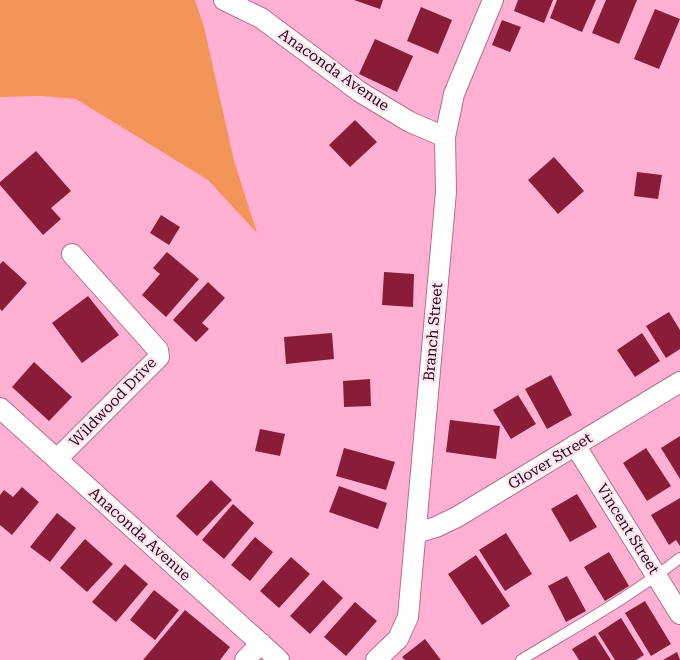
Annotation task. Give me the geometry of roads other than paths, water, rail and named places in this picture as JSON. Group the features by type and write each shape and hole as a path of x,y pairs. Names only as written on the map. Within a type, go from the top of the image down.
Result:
{"street":[{"name":"Anaconda Avenue","path":"224,0 261,18 360,92 410,122 446,137"},
{"name":"Branch Street","path":"376,660 398,639 408,617 446,192 446,137 454,94 493,0"},
{"name":"Wildwood Drive","path":"57,459 158,357 158,350 72,254"},
{"name":"Glover Street","path":"416,533 436,527 458,517 680,382"},
{"name":"Anaconda Avenue","path":"0,408 279,660"},
{"name":"Vincent Street","path":"576,445 680,614"},
{"path":"245,660 261,643"}],"lane":[{"path":"521,660 597,615 657,576 680,558"}]}
